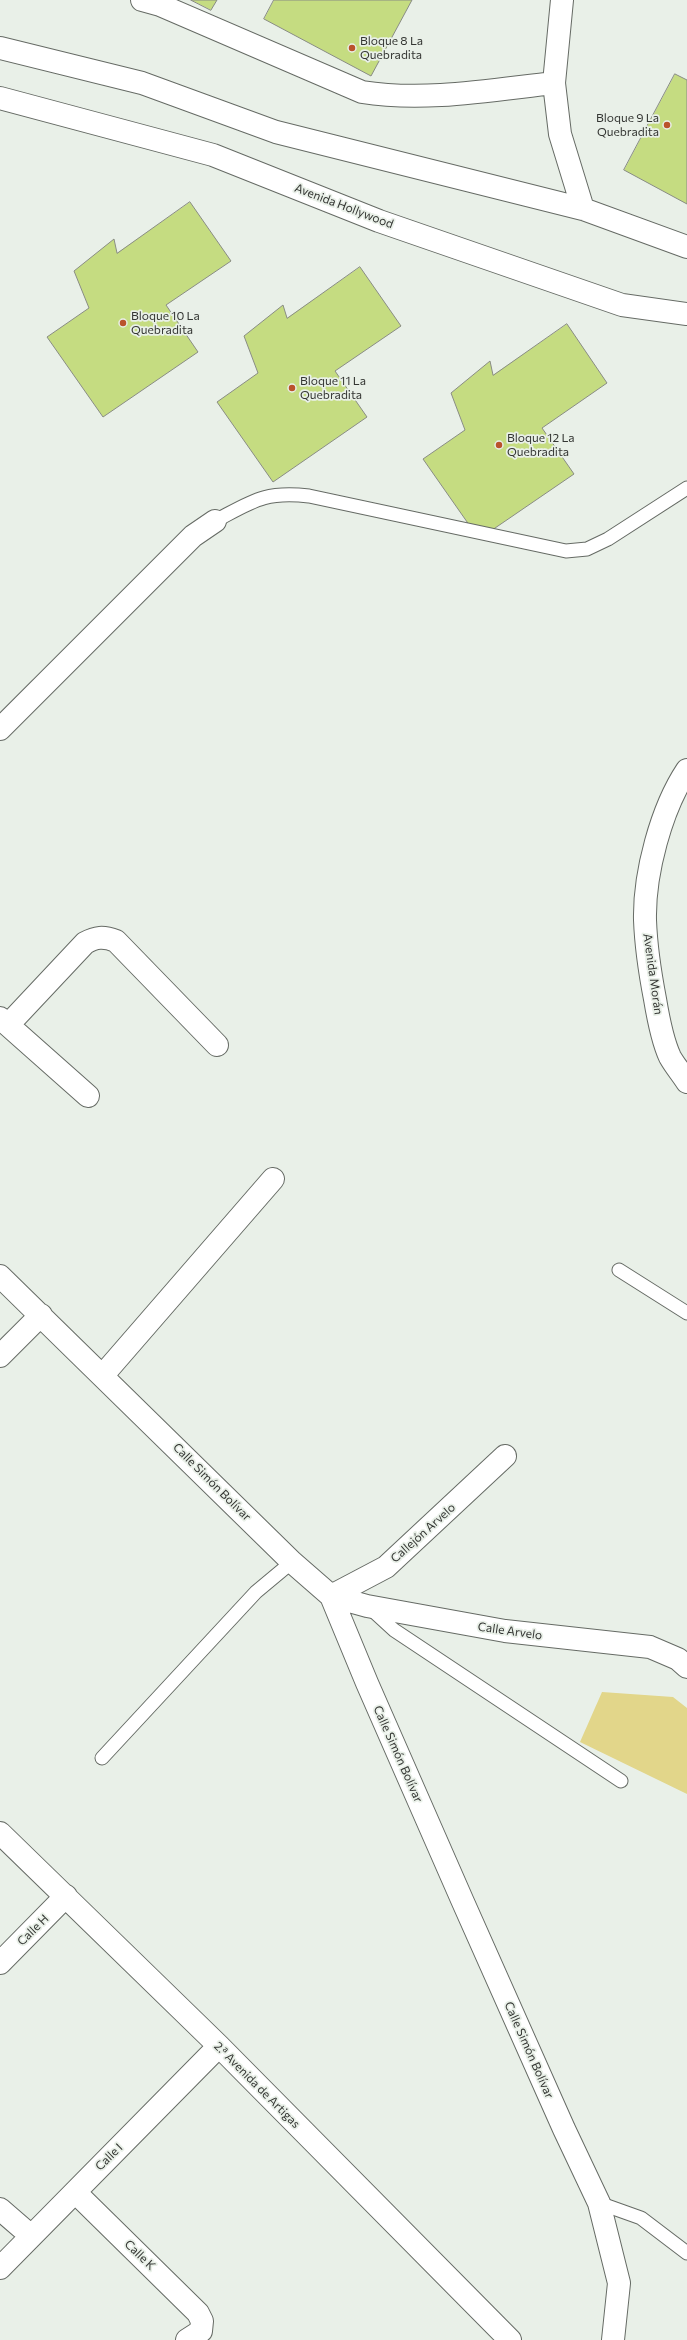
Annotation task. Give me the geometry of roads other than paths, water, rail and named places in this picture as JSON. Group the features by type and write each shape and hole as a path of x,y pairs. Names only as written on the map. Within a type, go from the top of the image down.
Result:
{"street":[{"path":"142,0 160,5 362,92 393,97 445,94 554,83"},
{"path":"562,0 554,83 560,134 583,209"},
{"path":"0,48 142,83 276,132 583,209 687,247"},
{"name":"Avenida Hollywood","path":"0,98 213,155 379,221 622,305 687,314"},
{"path":"0,729 193,536 215,521"},
{"name":"Avenida Morán","path":"687,770 680,782 663,821 650,876 645,919 649,965 659,1019 670,1056 687,1082"},
{"path":"88,1096 4,1022 85,943 95,938 106,937 116,941 217,1045"},
{"path":"103,1375 273,1179"},
{"name":"Calle Simón Bolívar","path":"0,1276 103,1375 292,1562 331,1596 366,1683 469,1916 599,2203 619,2283 613,2340"},
{"path":"0,1356 41,1315"},
{"name":"Callejón Arvelo","path":"331,1596 386,1567 415,1542 505,1456"},
{"name":"Calle Arvelo","path":"331,1596 367,1606 505,1631 650,1647 678,1659 687,1667"},
{"name":"2.ª Avenida de Artigas","path":"0,1833 219,2046 510,2340"},
{"name":"Calle H","path":"0,1963 66,1896"},
{"name":"Calle I","path":"0,2268 219,2046"},
{"name":"Calle K","path":"75,2192 198,2313 202,2320 201,2331 187,2340"},
{"path":"0,2209 30,2236"}],"lane":[{"path":"215,521 260,498 285,494 309,496 566,551 587,549 608,539 687,488"},
{"path":"619,1270 687,1313"},
{"path":"102,1758 256,1592 292,1562"},
{"path":"367,1606 394,1630 621,1781"},
{"path":"599,2203 641,2218 687,2253"}],"place":[{"name":"Bloque 8 La Quebradita","path":"352,48"},
{"name":"Bloque 9 La Quebradita","path":"667,125"},
{"name":"Bloque 10 La Quebradita","path":"123,323"},
{"name":"Bloque 11 La Quebradita","path":"292,388"},
{"name":"Bloque 12 La Quebradita","path":"499,445"}]}
